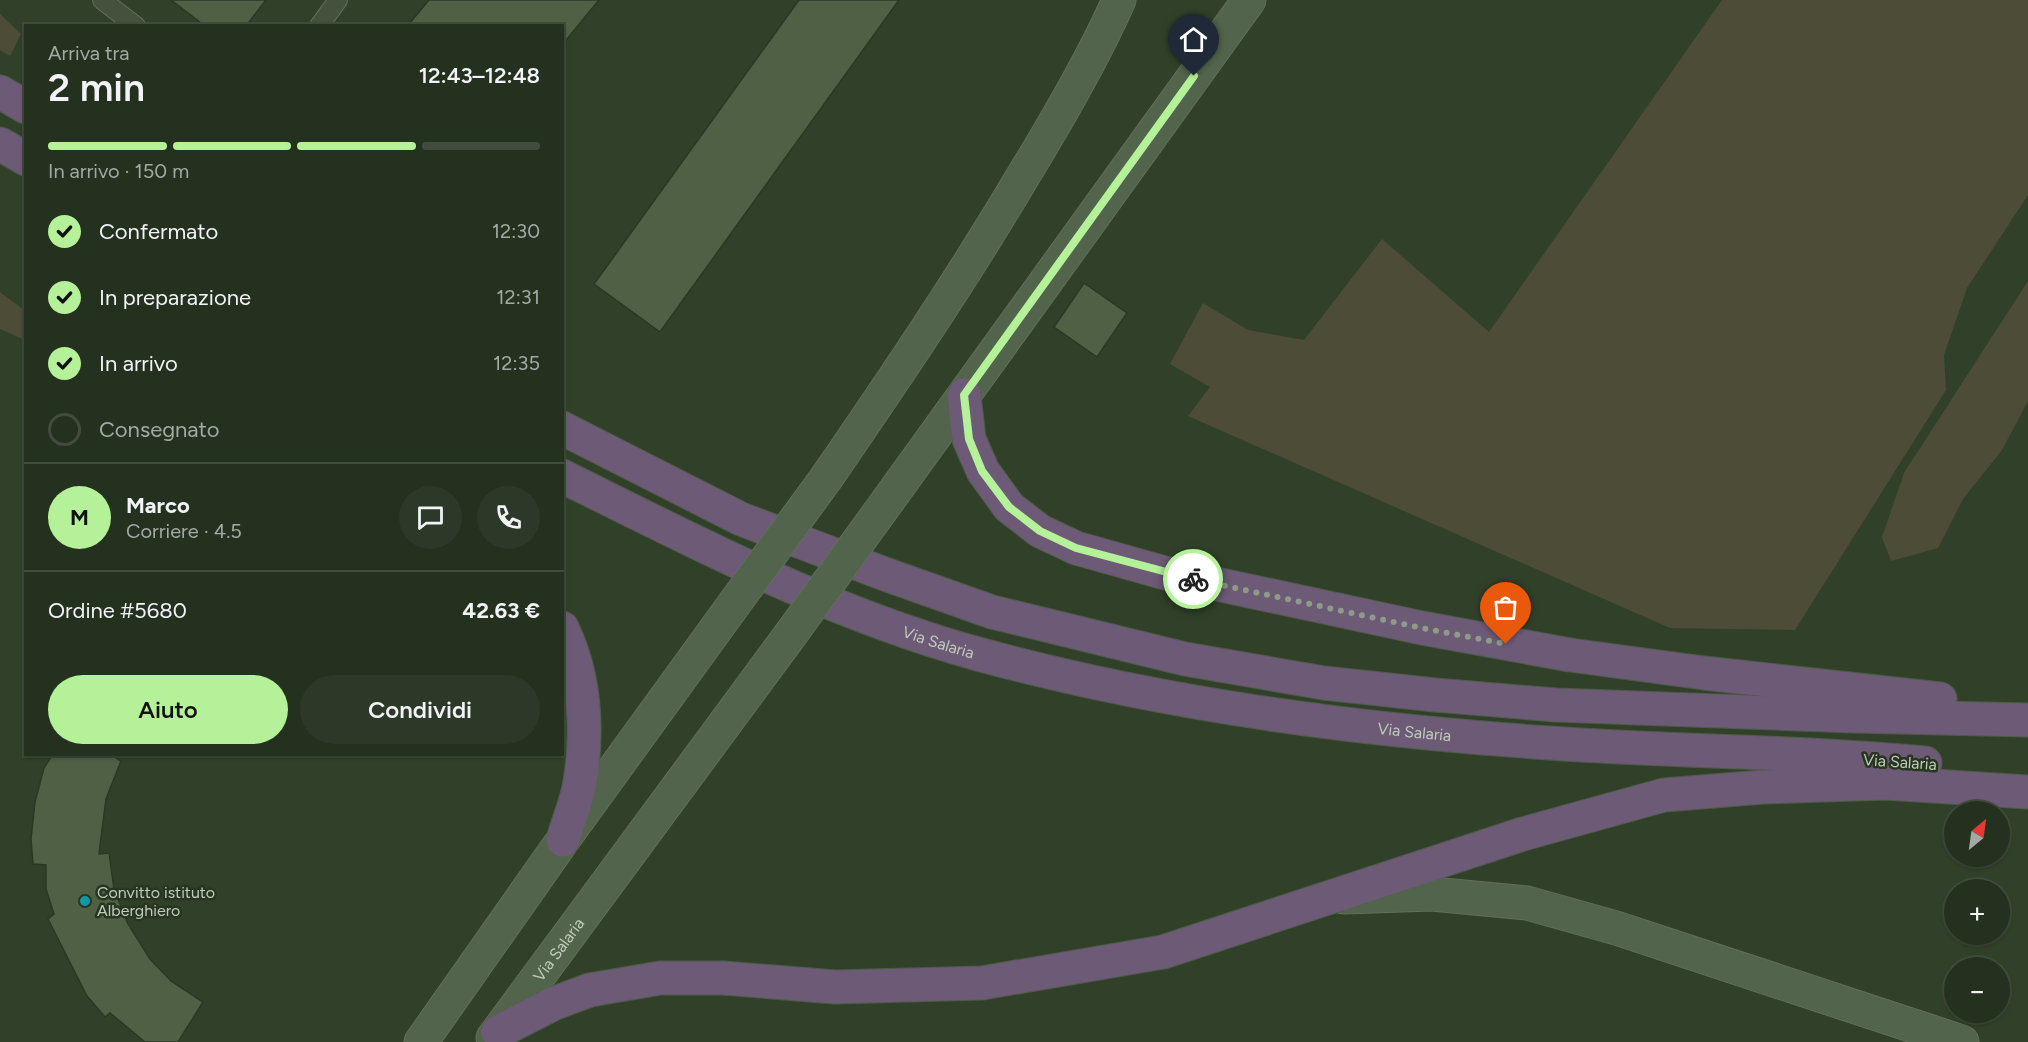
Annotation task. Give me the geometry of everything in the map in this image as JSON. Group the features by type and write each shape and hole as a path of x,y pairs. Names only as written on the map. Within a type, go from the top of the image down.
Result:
{"highway":[{"path":"0,92 24,106"},
{"path":"0,144 24,158"},
{"path":"964,395 969,439 982,471 1009,507 1040,531 1076,548 1165,573 1422,628 1570,656 1715,675 2028,708"},
{"path":"564,429 741,519 882,573 992,612 1185,659 1324,683 1545,704 2028,720"},
{"name":"Via Salaria","path":"564,477 726,558 864,616 974,653 1176,700 1328,723 1550,743 1909,761 2028,772"},
{"path":"563,840 579,784 584,735 582,688 572,647 564,632"},
{"path":"494,1037 555,1003 590,990 660,978 723,978 835,987 982,983 1163,952 1523,834 1664,795 1763,787 1886,783 2028,792"}],"main road":[{"path":"422,1042 563,840 827,477 921,339 988,235 1081,77 1119,0"},
{"name":"Via Salaria","path":"494,1037 791,634 1249,0"},
{"path":"1324,898 1432,894 1527,903 1616,928 1962,1042"}],"lane":[{"path":"102,0 133,24"},
{"path":"320,24 338,0"}],"shaded area":[{"path":"1722,0 2028,0 2028,195 1967,288 1944,355 1946,390 1795,630 1670,628 1188,416 1210,387 1170,364 1203,303 1248,330 1304,340 1382,239 1489,332"},
{"path":"0,14 21,34 10,56 0,50"},
{"path":"2028,281 2028,401 2002,450 1963,499 1938,548 1891,561 1882,537 1904,473"},
{"path":"0,292 24,310 24,340 0,329"}],"building":[{"path":"171,0 266,0 248,24 202,24"},
{"path":"429,0 599,0 564,43 564,24 409,24"},
{"path":"799,0 899,0 660,332 594,284"},
{"path":"1084,283 1127,313 1097,357 1054,327"},
{"name":"Convitto istituto Alberghiero","path":"52,756 113,756 121,761 106,799 99,854 109,853 114,889 128,924 150,959 171,981 203,1002 178,1042 145,1042 110,1013 105,1017 87,996 48,919 54,914 46,889 46,865 33,864 31,839 35,802 44,768"}],"way so far":[{"path":"1193,579 1506,644"}],"place":[{"name":"Convitto istituto Alberghiero","path":"85,901"}],"route":[{"path":"1193,579 1076,548 1040,531 1009,507 982,471 969,439 964,395 1194,76"}]}
